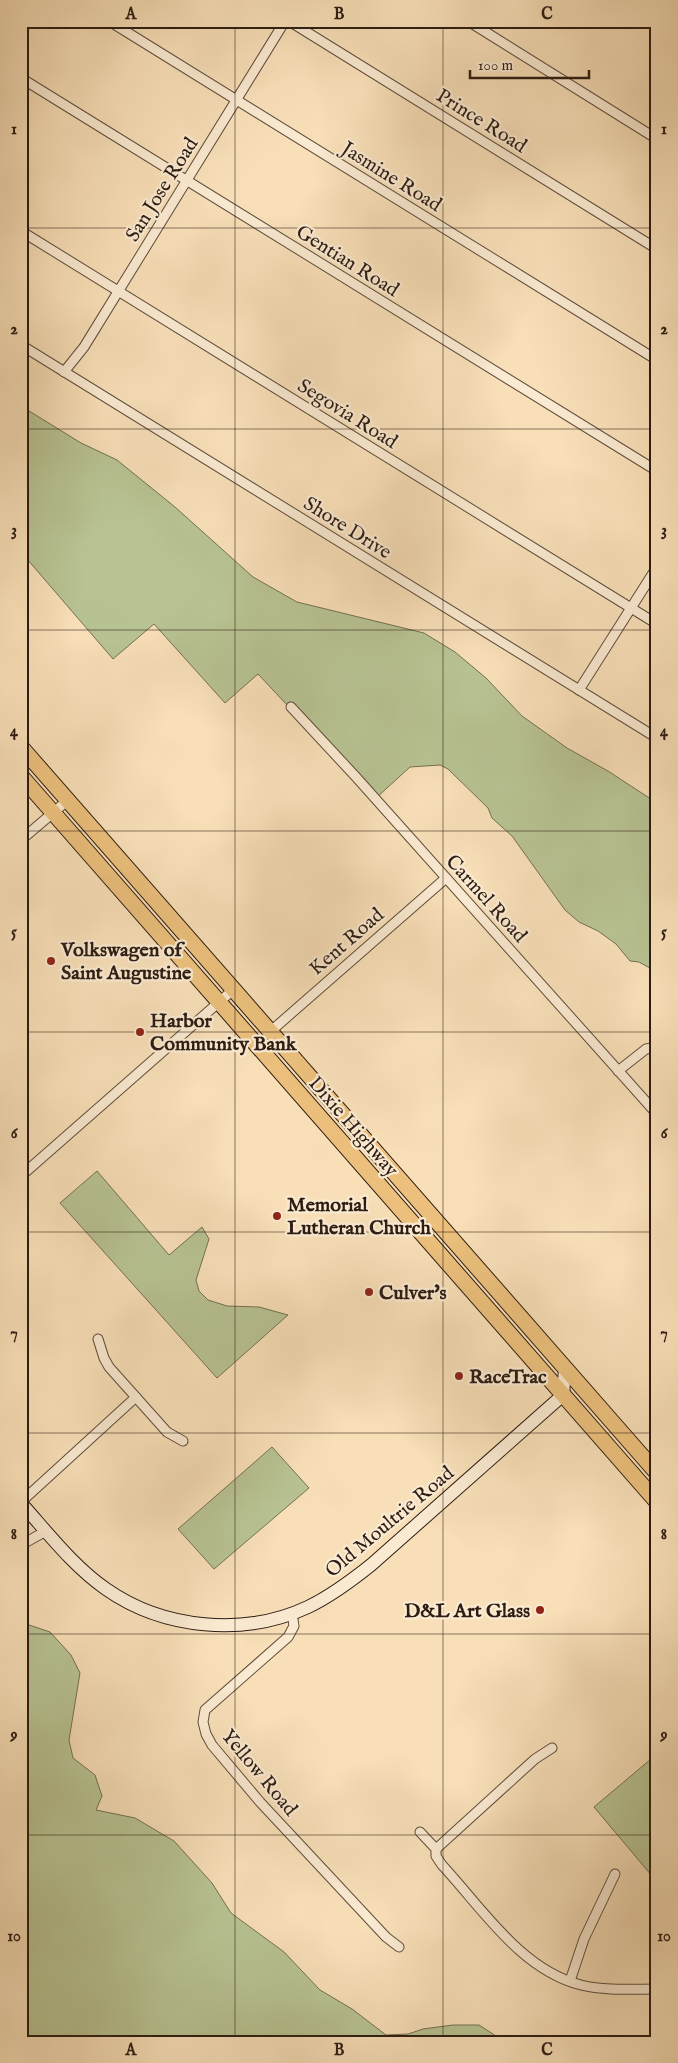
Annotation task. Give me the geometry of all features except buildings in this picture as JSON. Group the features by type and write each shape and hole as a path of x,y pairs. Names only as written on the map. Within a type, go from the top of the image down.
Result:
{"main road":[{"path":"21,747 657,1473"},
{"name":"Dixie Highway","path":"21,776 657,1502"},
{"path":"563,1395 565,1368"},
{"name":"Old Moultrie Road","path":"21,1502 88,1575 106,1589 135,1606 181,1621 219,1625 255,1623 292,1613 320,1601 355,1578 563,1395"}],"street":[{"name":"Jasmine Road","path":"110,21 657,360"},
{"name":"San Jose Road","path":"64,372 80,353 287,21"},
{"name":"Prince Road","path":"287,21 657,249"},
{"path":"468,21 657,139"},
{"path":"647,21 657,27"},
{"name":"Gentian Road","path":"21,78 657,471"},
{"name":"Segovia Road","path":"21,231 657,624"},
{"name":"Shore Drive","path":"21,345 657,738"},
{"path":"579,690 657,567"},
{"name":"Carmel Road","path":"291,707 657,1114"},
{"path":"21,840 68,800"},
{"name":"Kent Road","path":"271,1031 446,878"},
{"path":"21,1176 234,989"},
{"path":"618,1071 646,1049 657,1047"},
{"path":"389,1196 394,1172"},
{"path":"98,1339 104,1358 110,1367 167,1432 182,1441"},
{"path":"21,1502 136,1397"},
{"path":"21,1545 46,1531"},
{"name":"Yellow Road","path":"292,1613 294,1626 288,1637 205,1710 203,1722 206,1734 212,1745 273,1817 386,1937 399,1947"},
{"path":"436,1848 535,1759 552,1748"},
{"path":"420,1832 436,1848 436,1856 442,1865 515,1947 540,1966 570,1981 595,1987 657,1989"},
{"path":"570,1981 584,1939 615,1874"}],"green space":[{"path":"21,406 81,443 117,460 175,507 253,577 297,602 424,633 455,652 486,678 522,716 567,748 608,771 657,803 657,972 639,962 630,961 616,944 598,931 579,922 565,910 512,836 492,818 488,808 448,769 440,765 410,767 375,799 258,674 225,703 154,624 113,659 21,552"},
{"path":"97,1171 169,1255 202,1227 209,1239 196,1280 199,1291 208,1300 227,1306 259,1307 288,1315 217,1378 60,1203"},
{"path":"272,1447 309,1488 214,1569 178,1529"},
{"path":"29,1625 50,1632 71,1655 80,1673 69,1740 73,1758 95,1775 102,1796 96,1810 135,1818 174,1841 212,1883 231,1913 284,1952 320,1990 352,2009 386,2035 408,2034 423,2029 453,2025 479,2025 505,2042 21,2042 21,1627"},
{"path":"657,1754 657,1882 594,1807"}],"place":[{"name":"Volkswagen of Saint Augustine","path":"51,961"},
{"name":"Harbor Community Bank","path":"140,1032"},
{"name":"Memorial Lutheran Church","path":"277,1216"},
{"name":"Culver's","path":"369,1292"},
{"name":"RaceTrac","path":"459,1376"},
{"name":"D&L Art Glass","path":"540,1610"}]}
